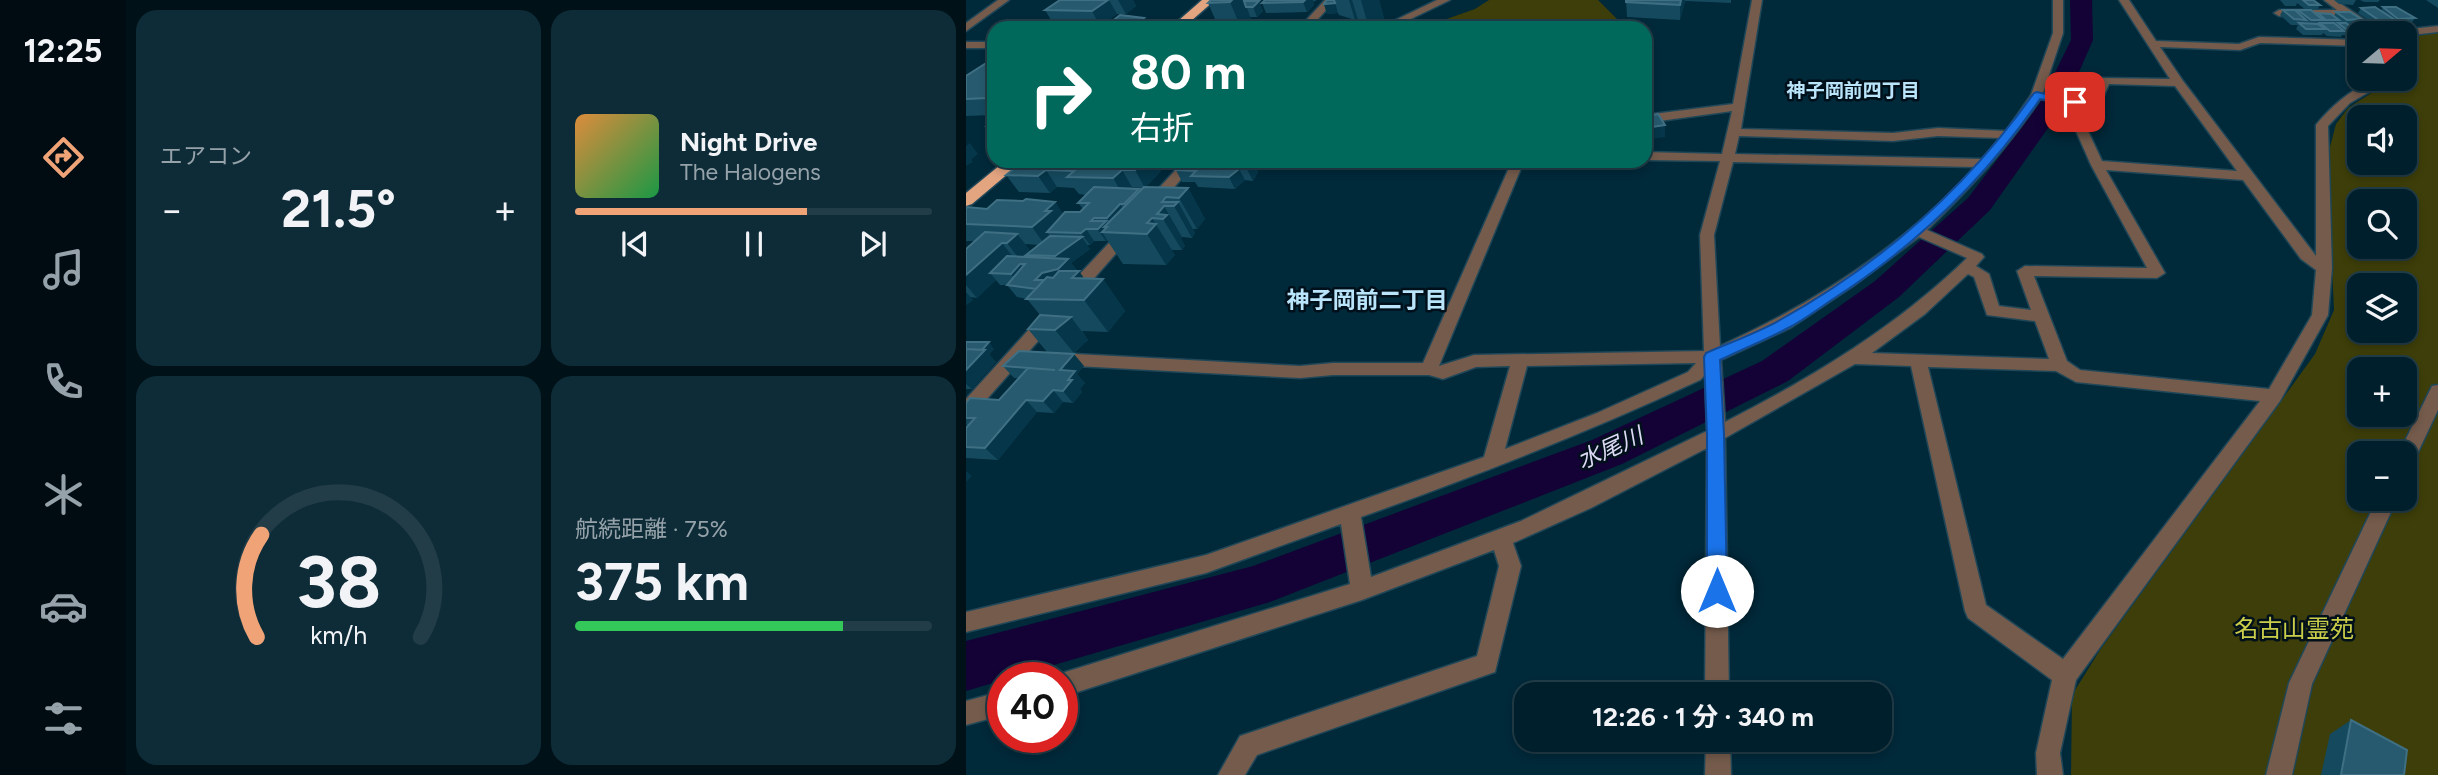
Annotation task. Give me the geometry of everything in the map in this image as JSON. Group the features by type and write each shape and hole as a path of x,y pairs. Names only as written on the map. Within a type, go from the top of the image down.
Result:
{"highway":[{"path":"1184,21 1209,0"},
{"path":"966,201 1006,168"}],"street":[{"path":"966,28 1004,0"},
{"path":"1310,21 1330,0"},
{"path":"1399,21 1445,0"},
{"path":"1717,682 1716,435 1707,235 1734,132 1756,0"},
{"path":"966,622 1206,564 1492,462 1603,418 1694,376 1712,357 1784,324 1848,283 1918,231 1962,189 2010,135 2037,95 2058,33 2058,0"},
{"path":"2124,0 2178,83 2306,256 2324,268"},
{"path":"2329,0 2360,21"},
{"path":"2279,13 2348,13"},
{"path":"2417,31 2438,29"},
{"path":"2152,44 2240,47 2259,40 2347,43"},
{"path":"966,45 987,45"},
{"path":"2060,365 2025,271 2157,273 2097,165 2082,131 2105,80 2178,83"},
{"path":"2050,775 2048,753 2065,675 2274,396 2320,315 2324,268 2322,125 2346,101 2364,91"},
{"path":"2037,95 2094,106"},
{"path":"1652,118 1738,107"},
{"path":"1734,132 1868,137 1937,132 2010,135"},
{"path":"1652,156 1984,163"},
{"path":"2097,165 2247,176"},
{"path":"966,411 1185,168"},
{"path":"1429,369 1515,168"},
{"path":"1918,231 1972,262 1981,274 1993,311 2042,316"},
{"path":"1078,680 1362,590 1501,539 1579,505 1762,412 1851,358 1920,311 1972,262"},
{"path":"1014,356 1300,372 1333,369 1429,369 1443,373 1474,361 1712,357"},
{"path":"1851,358 2060,365 2076,376 2274,396"},
{"path":"1492,462 1520,360"},
{"path":"1918,360 1976,611 2065,675"},
{"path":"2414,441 2438,391"},
{"path":"2279,775 2301,684 2381,511"},
{"path":"1350,514 1362,590"},
{"path":"1231,775 1249,745 1487,664 1510,566 1501,539"},
{"path":"966,713 987,707"},
{"path":"1718,752 1718,775"}],"green space":[{"path":"1489,0 1598,0 1619,21 1441,21 1475,9"},
{"name":"名古山霊苑","path":"2438,31 2438,775 2071,775 2072,695 2100,650 2315,354 2334,310 2327,158 2336,124 2347,109 2347,175 2417,175 2417,105 2353,105 2374,91 2417,91 2417,36"}],"building":[{"path":"1060,0 1108,0 1092,11 1045,10"},
{"path":"1211,0 1232,0 1208,3"},
{"path":"1265,0 1305,0 1262,3"},
{"path":"1327,0 1334,0 1335,3 1324,4"},
{"path":"1626,0 1681,0 1680,5"},
{"path":"2303,0 2313,0 2320,5 2309,5"},
{"path":"1244,1 1259,1 1253,7 1246,7"},
{"path":"2375,7 2395,20 2380,21 2361,8"},
{"path":"2383,7 2396,7 2415,18 2398,19"},
{"path":"2283,10 2295,10 2306,20 2294,19"},
{"path":"2298,10 2311,10 2323,20 2311,20"},
{"path":"2336,12 2350,12 2361,19 2347,20"},
{"path":"2318,13 2331,14 2339,20 2326,20"},
{"path":"1120,15 1144,18 1140,21 1112,21"},
{"path":"2299,23 2318,24 2325,29 2306,29"},
{"path":"2320,23 2334,23 2344,31 2330,31"},
{"path":"2338,23 2346,23 2347,30"},
{"path":"987,62 987,98 966,99 966,76"},
{"path":"1658,114 1665,125 1652,127 1652,115"},
{"path":"1015,168 1137,168 1122,170 1113,178 1067,177 1074,171 1046,170 1038,176 1006,175"},
{"path":"1248,168 1239,169 1229,177 1191,176 1196,171 1176,170"},
{"path":"1094,187 1139,189 1107,218 1094,218 1091,221 1106,221 1098,229 1086,229 1081,233 1047,232 1065,212 1080,212 1089,203 1078,203"},
{"path":"1144,187 1188,188 1179,198 1166,197 1162,202 1178,202 1174,206 1164,206 1157,214 1167,215 1163,219 1152,218 1147,223 1156,224 1147,234 1102,232 1107,227 1104,227"},
{"path":"997,200 1055,202 1045,211 1051,211 1032,227 966,224 967,207 987,209"},
{"path":"985,232 1017,234 1007,243 1002,243 966,275 966,249"},
{"path":"1050,236 1082,237 1055,256 1026,255"},
{"path":"1007,256 1068,259 1058,269 1042,273 1035,280 1044,280 1036,289 1007,285 1025,264 1020,264 1011,274 990,273"},
{"path":"1059,271 1079,271 1072,278 1103,279 1084,300 1026,299 1047,277 1053,278"},
{"path":"1040,315 1071,317 1055,330 1028,329"},
{"path":"966,342 989,342 982,350 966,349"},
{"path":"966,349 985,350 966,370"},
{"path":"1019,351 1074,354 1060,370 1075,371 1068,380 1072,380 1063,391 1053,390 1043,401 1026,400 985,448 966,447 966,428 975,418 966,418 966,403 970,398 999,400 1028,368 1055,370 1003,366"},
{"path":"2351,720 2407,750 2404,775 2341,775"}],"waterway":[{"name":"水尾川","path":"966,666 1253,587 1607,452 1775,371 1887,289 1979,204 2052,104 2082,40 2081,0"}],"district":[{"name":"神子岡前四丁目","path":"1853,90"},
{"name":"神子岡前二丁目","path":"1367,300"}],"route":[{"path":"1717,591 1716,435 1712,357 1784,324 1848,283 1918,231 1962,189 2010,135 2037,95 2075,102"}]}
